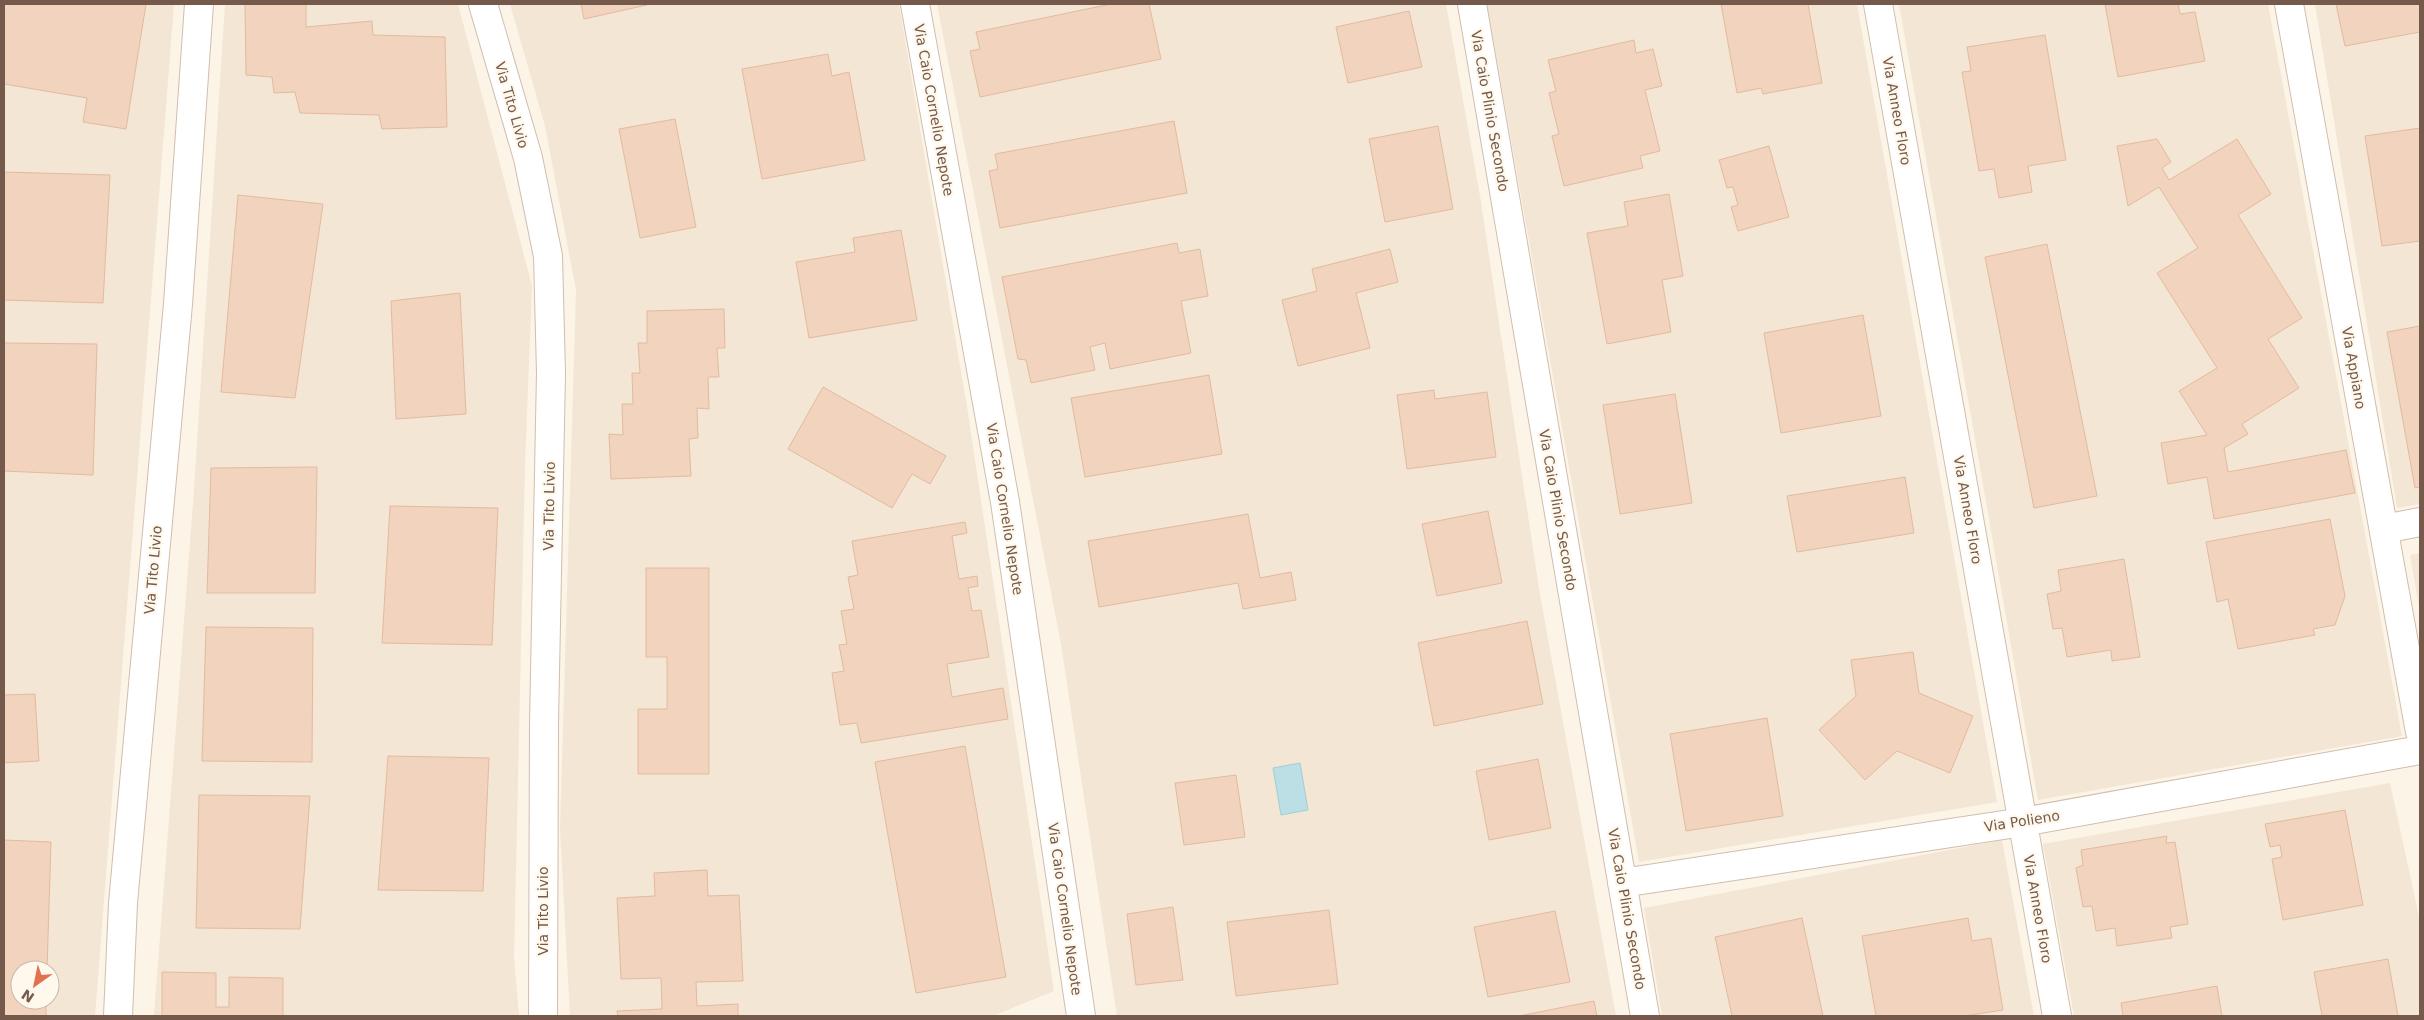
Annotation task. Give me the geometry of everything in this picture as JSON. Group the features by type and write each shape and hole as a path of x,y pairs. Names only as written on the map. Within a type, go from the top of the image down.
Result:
{"street":[{"name":"Via Tito Livio","path":"118,1016 123,903 178,304 199,4"},
{"name":"Via Tito Livio","path":"482,4 528,158 548,256 552,373 544,713 543,1016"},
{"name":"Via Caio Cornelio Nepote","path":"915,4 1005,502 1081,1016"},
{"name":"Via Caio Plinio Secondo","path":"1472,4 1645,1016"},
{"name":"Via Anneo Floro","path":"1878,4 2057,1016"},
{"name":"Via Appiano","path":"2289,4 2420,732"},
{"path":"2384,529 2420,522"},
{"name":"Via Polieno","path":"1622,883 2023,822 2420,750"}],"shaded area":[{"path":"4,4 174,4 95,1016 4,1016"},
{"path":"225,4 458,4 532,286 525,465 514,958 519,1016 154,1016 194,490"},
{"path":"510,4 899,4 968,413 1054,991 993,1016 570,1016 560,829 576,290 545,126"},
{"path":"937,4 1446,4 1480,196 1539,589 1616,1016 1117,1016 1061,644"},
{"path":"1487,4 1857,4 1997,802 1639,862"},
{"path":"1899,4 2268,4 2402,736 2038,800"},
{"path":"2315,4 2420,4 2420,504 2397,508"},
{"path":"2420,553 2420,613 2410,555"},
{"path":"2390,783 2420,921 2420,1016 2074,1016 2043,844"},
{"path":"2002,840 2034,1016 1662,1016 1644,908"}],"water":[{"path":"1300,763 1308,810 1281,815 1273,768"}],"building":[{"path":"4,4 146,4 126,129 83,122 87,98 4,84"},
{"path":"245,4 306,4 306,27 372,21 373,35 445,37 447,127 382,129 379,115 300,113 295,92 274,93 272,77 246,75"},
{"path":"581,4 647,4 647,5 584,19"},
{"path":"1111,4 1149,4 1161,59 980,97 970,51 980,49 976,32"},
{"path":"1721,4 1808,4 1822,83 1763,94 1761,88 1737,93"},
{"path":"2105,4 2178,4 2180,14 2195,12 2205,61 2118,77"},
{"path":"2336,4 2420,4 2420,32 2345,46"},
{"path":"1409,11 1422,67 1348,83 1336,27"},
{"path":"2045,35 2066,160 2028,166 2032,192 1999,198 1994,169 1979,171 1962,72 1971,71 1967,47"},
{"path":"1634,40 1636,53 1653,49 1662,86 1645,90 1660,151 1640,156 1643,168 1564,186 1552,136 1559,134 1549,93 1556,91 1548,60"},
{"path":"828,54 832,76 849,72 865,160 762,179 742,69"},
{"path":"675,119 696,227 640,238 619,129"},
{"path":"1174,121 1187,193 1000,228 989,171 998,169 995,154"},
{"path":"1438,126 1453,209 1385,222 1369,139"},
{"path":"2420,128 2420,241 2382,246 2365,136"},
{"path":"2157,139 2171,162 2162,168 2169,180 2237,139 2271,194 2238,215 2302,318 2268,339 2299,388 2242,424 2248,434 2224,448 2228,472 2346,450 2355,493 2214,519 2207,477 2168,484 2161,443 2207,435 2179,391 2217,368 2157,273 2198,248 2159,187 2128,206 2117,146"},
{"path":"1769,146 1789,217 1738,231 1731,207 1738,205 1733,187 1727,188 1719,160"},
{"path":"4,172 110,175 103,303 4,300"},
{"path":"1669,194 1683,276 1662,280 1671,332 1607,344 1587,233 1628,226 1624,202"},
{"path":"238,195 323,204 295,398 221,392"},
{"path":"901,230 917,320 809,338 796,262 855,252 853,238"},
{"path":"1177,243 1179,253 1200,249 1208,296 1181,301 1191,353 1110,369 1105,343 1090,347 1095,370 1031,383 1026,360 1018,359 1002,277"},
{"path":"2047,244 2097,496 2034,508 1985,257"},
{"path":"1390,249 1398,282 1356,293 1370,348 1298,366 1282,300 1317,291 1312,269"},
{"path":"460,293 466,414 396,419 391,301"},
{"path":"724,309 725,348 717,348 719,377 708,377 709,409 697,408 698,438 689,439 691,476 611,479 609,434 623,435 622,404 633,404 632,373 640,373 638,343 647,343 647,311"},
{"path":"1863,315 1881,416 1781,433 1764,333"},
{"path":"2420,326 2420,487 2415,488 2387,332"},
{"path":"4,343 97,344 93,475 4,471"},
{"path":"1209,375 1222,454 1085,477 1071,398"},
{"path":"823,387 946,456 930,484 912,474 892,508 788,449"},
{"path":"1434,390 1435,399 1487,392 1496,457 1407,469 1397,395"},
{"path":"1675,394 1692,503 1620,514 1603,405"},
{"path":"317,467 315,593 207,593 211,468"},
{"path":"1905,477 1914,533 1797,552 1787,496"},
{"path":"390,506 498,508 492,645 382,643"},
{"path":"1488,511 1502,583 1437,596 1422,524"},
{"path":"1248,514 1260,578 1291,572 1296,600 1243,609 1238,583 1099,607 1088,541"},
{"path":"2330,519 2345,596 2335,625 2313,629 2315,635 2238,649 2228,599 2217,602 2206,542"},
{"path":"965,522 967,533 952,536 959,579 977,576 978,586 968,588 972,611 981,610 989,657 947,664 952,697 1003,688 1008,719 861,743 857,723 840,725 832,673 844,671 839,645 847,644 841,611 854,609 848,577 858,575 852,541"},
{"path":"2124,559 2140,657 2112,661 2111,650 2067,657 2062,628 2053,629 2047,594 2061,591 2058,570"},
{"path":"646,568 709,568 709,774 638,774 638,709 667,709 667,657 646,657"},
{"path":"1527,621 1543,704 1434,726 1418,643"},
{"path":"206,627 313,628 312,762 202,761"},
{"path":"1913,652 1919,693 1973,716 1950,773 1897,751 1865,780 1819,730 1856,696 1851,660"},
{"path":"35,694 39,761 4,763 4,695"},
{"path":"1767,718 1783,816 1686,831 1670,734"},
{"path":"965,746 1006,977 916,993 875,762"},
{"path":"388,756 489,758 483,891 378,890"},
{"path":"1538,759 1551,828 1489,840 1476,771"},
{"path":"1236,775 1245,837 1184,845 1175,783"},
{"path":"199,795 310,796 300,929 196,928"},
{"path":"2345,810 2363,905 2283,920 2272,859 2282,857 2280,845 2270,847 2265,824"},
{"path":"2167,836 2166,843 2175,842 2188,924 2170,927 2172,938 2117,946 2115,928 2096,931 2092,906 2083,907 2076,868 2083,865 2081,850"},
{"path":"4,840 51,842 47,960 10,960 10,1010 46,1010 46,1016 4,1016"},
{"path":"707,870 708,896 739,895 743,981 696,982 697,1006 738,1004 738,1016 618,1016 617,1011 662,1009 661,978 621,979 617,898 655,896 654,873"},
{"path":"1173,907 1183,980 1136,985 1127,914"},
{"path":"1329,910 1338,984 1236,996 1227,922"},
{"path":"1555,911 1570,982 1488,997 1474,927"},
{"path":"1802,918 1823,1016 1732,1016 1715,937"},
{"path":"1968,918 1972,941 1991,938 2003,1010 1965,1016 1876,1016 1862,936"},
{"path":"2388,959 2398,1016 2322,1016 2314,972"},
{"path":"162,972 216,973 216,1007 229,1007 229,977 283,978 283,1016 162,1016"},
{"path":"2217,986 2222,1016 2123,1016 2121,1003"},
{"path":"1594,1001 1597,1016 1519,1016"}]}
